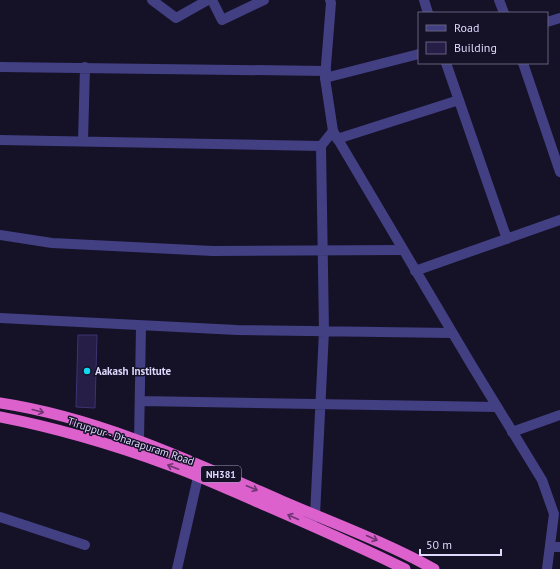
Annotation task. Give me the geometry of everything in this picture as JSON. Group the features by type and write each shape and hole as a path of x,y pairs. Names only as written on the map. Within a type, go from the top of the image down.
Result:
{"highway":[{"name":"NH381","path":"0,403 20,406 85,423 182,457 315,515 370,537 434,569"},
{"name":"Tiruppur - Dharapuram Road","path":"0,417 27,422 105,444 170,465 311,525 405,569"}],"street":[{"path":"152,0 176,18 208,0"},
{"path":"212,0 222,20 264,0"},
{"path":"330,0 326,75 335,135 452,333 542,480 554,514 555,547 547,569"},
{"path":"424,0 428,12"},
{"path":"499,0 504,12"},
{"path":"548,22 560,18"},
{"path":"0,67 85,67 326,75 418,54"},
{"path":"446,64 507,239"},
{"path":"523,64 560,172"},
{"path":"83,141 85,67"},
{"path":"0,140 321,146 335,135 459,100"},
{"path":"311,525 315,515 319,404 324,331 321,146"},
{"path":"415,271 560,220"},
{"path":"0,236 52,243 212,251 403,250"},
{"path":"0,318 237,330 452,333"},
{"path":"139,441 141,326"},
{"path":"140,401 497,407"},
{"path":"512,432 560,415"},
{"path":"177,569 198,477"},
{"path":"0,517 85,545"}],"building":[{"name":"Aakash Institute","path":"78,335 97,335 95,408 76,407"}],"place":[{"name":"Aakash Institute","path":"87,371"}]}
